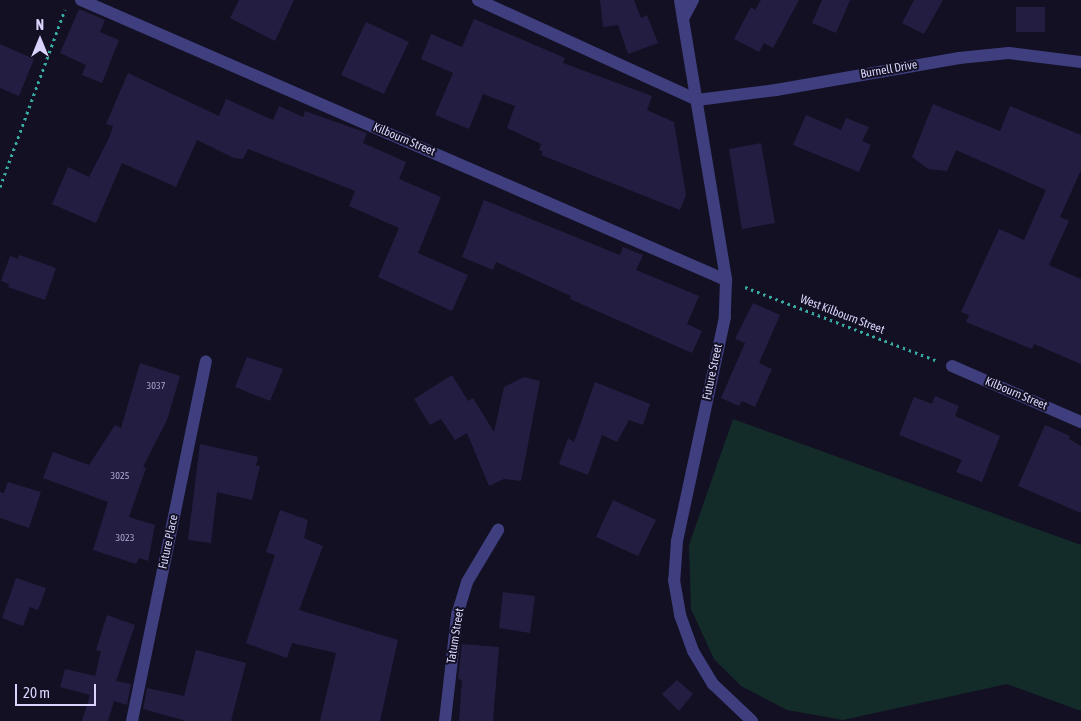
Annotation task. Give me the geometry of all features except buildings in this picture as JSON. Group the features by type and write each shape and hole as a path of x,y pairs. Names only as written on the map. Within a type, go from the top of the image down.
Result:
{"street":[{"name":"Kilbourn Street","path":"81,0 726,280"},
{"path":"478,0 697,100"},
{"path":"680,0 683,19"},
{"path":"683,19 693,0"},
{"name":"Future Street","path":"683,19 726,280 725,317 677,541 674,580 680,615 692,651 713,684 752,721"},
{"name":"Burnell Drive","path":"697,100 776,90 959,58 1009,53 1081,62"},
{"name":"Future Place","path":"132,721 206,362"},
{"name":"Kilbourn Street","path":"952,366 1081,422"},
{"name":"Tatum Street","path":"445,721 457,615 467,582 498,530"}],"path":[{"path":"0,187 68,0"},
{"name":"West Kilbourn Street","path":"726,280 952,366"}],"green space":[{"path":"733,419 1081,545 1081,711 1007,684 843,720 787,710 741,686 714,659 691,609 689,545"}]}
